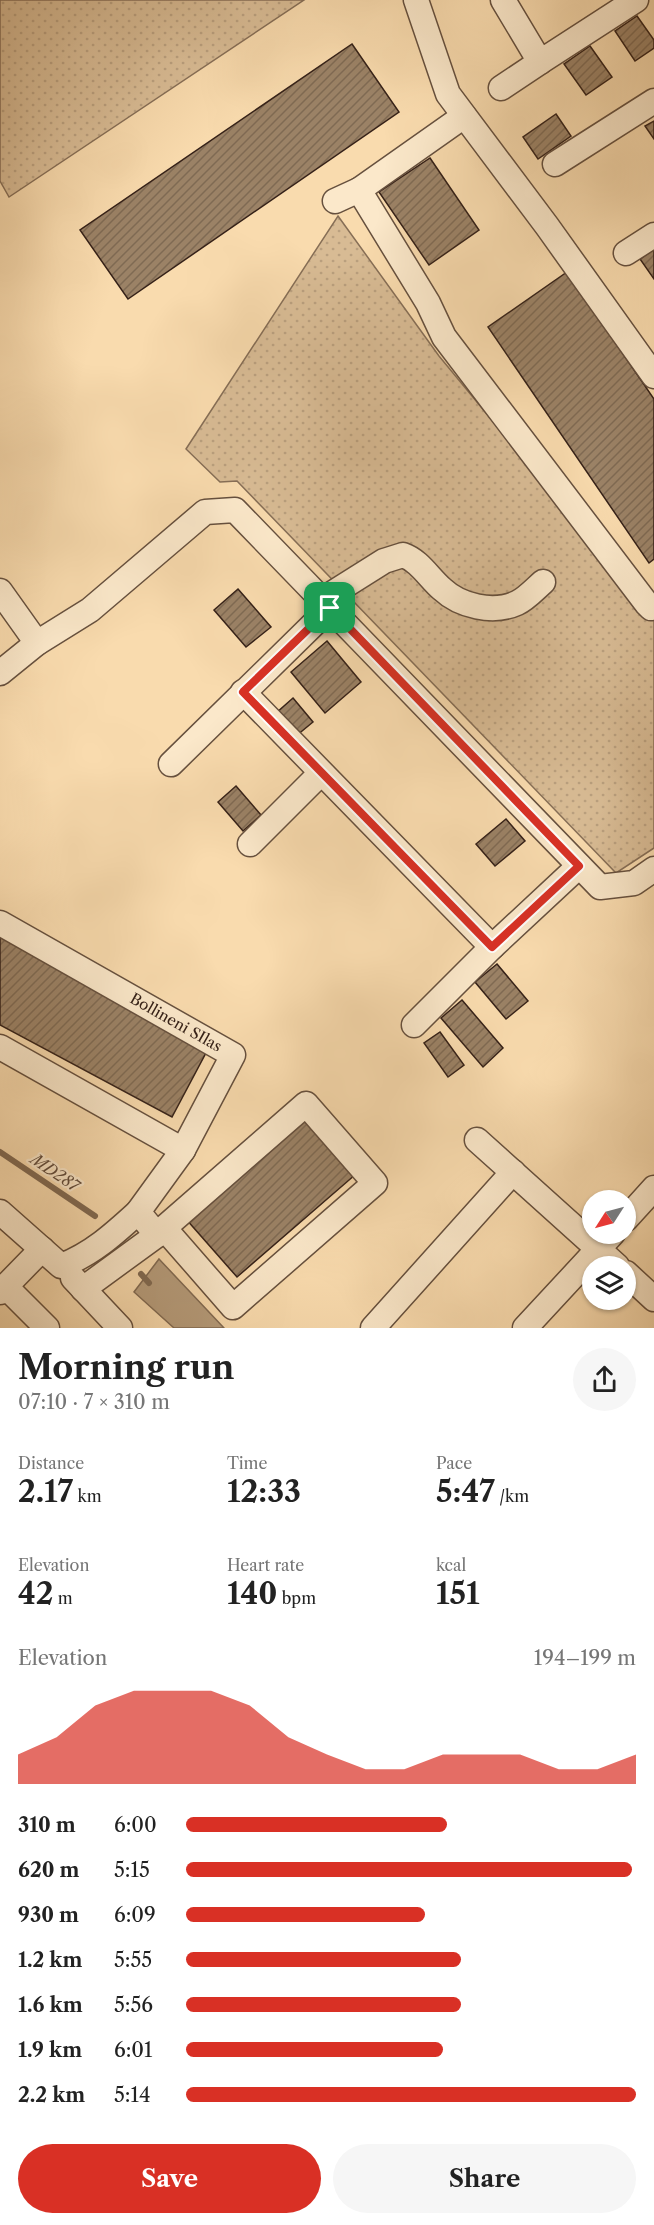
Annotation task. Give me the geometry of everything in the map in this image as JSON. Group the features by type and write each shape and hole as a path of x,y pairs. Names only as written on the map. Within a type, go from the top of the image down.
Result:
{"street":[{"path":"416,0 448,94 547,226 654,376"},
{"path":"503,0 540,62"},
{"path":"501,88 636,0"},
{"path":"555,164 654,100"},
{"path":"335,201 359,190 464,116"},
{"path":"359,190 428,303 444,337 647,604 651,608 654,606"},
{"path":"626,253 654,235"},
{"path":"0,674 37,644 90,610 205,512 235,510 600,887 634,883 654,869"},
{"path":"171,764 326,604 384,561 404,555 416,562 442,590 458,601 469,605 498,608 519,603 543,582"},
{"path":"0,591 37,644"},
{"path":"243,692 492,947"},
{"path":"250,844 321,773"},
{"path":"414,1025 492,947 579,866"},
{"name":"Bollineni SIlas","path":"0,923 233,1054 183,1150"},
{"path":"0,1047 183,1150 138,1212 106,1241 77,1260 61,1266"},
{"path":"83,1288 160,1232 306,1104 375,1183 233,1307 160,1232 138,1212"},
{"path":"477,1140 513,1172 582,1223"},
{"path":"374,1328 513,1172"},
{"path":"636,1208 654,1188"},
{"path":"4,1223 42,1249 61,1266 120,1328"},
{"path":"525,1328 603,1244"},
{"path":"42,1249 2,1289 47,1328"},
{"path":"636,1283 654,1299"}],"shaded area":[{"path":"0,0 304,0 9,197 0,181"},
{"path":"338,216 439,356 654,617 654,848 616,873 237,481 220,482 186,449"},
{"path":"159,1259 224,1328 174,1328 134,1292"}],"building":[{"path":"637,16 654,40 654,48 635,61 615,31"},
{"path":"352,44 399,112 128,299 80,230"},
{"path":"590,46 612,77 586,95 564,64"},
{"path":"556,114 571,136 538,159 523,137"},
{"path":"654,121 654,139 645,126"},
{"path":"430,158 479,230 429,265 379,192"},
{"path":"654,249 654,279 640,259"},
{"path":"567,272 654,399 654,559 649,563 488,327"},
{"path":"238,589 271,627 246,647 214,610"},
{"path":"327,641 361,682 325,713 291,672"},
{"path":"293,698 313,722 296,736 276,713"},
{"path":"236,786 261,815 243,831 218,802"},
{"path":"506,819 525,841 495,866 476,844"},
{"path":"0,937 208,1049 172,1117 0,1025"},
{"path":"497,964 528,1001 506,1019 475,982"},
{"path":"462,1000 503,1048 483,1067 441,1018"},
{"path":"440,1032 464,1065 448,1077 424,1043"},
{"path":"306,1115 356,1174 237,1277 186,1219"}],"waterway":[{"name":"MD287","path":"0,1152 95,1216"},
{"name":"MD287","path":"141,1274 149,1283"}],"route":[{"path":"330,608 579,866 492,947 243,692 330,608"}]}
